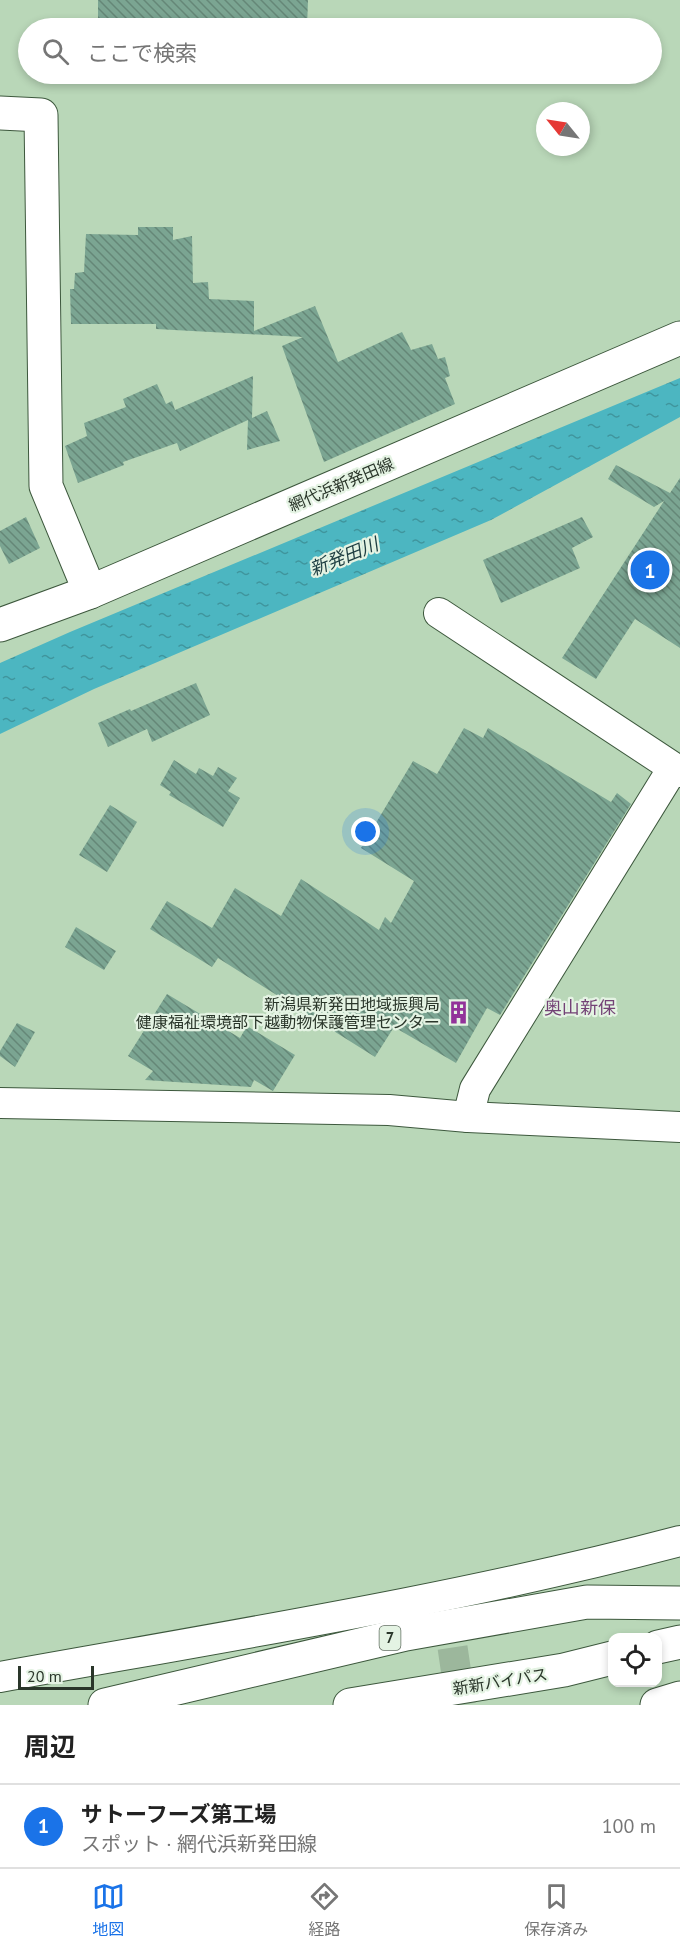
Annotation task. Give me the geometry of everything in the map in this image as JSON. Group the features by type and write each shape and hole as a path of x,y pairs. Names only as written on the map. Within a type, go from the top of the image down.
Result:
{"main road":[{"path":"0,113 41,115 46,486 90,592"},
{"name":"網代浜新発田線","path":"0,625 90,592 680,338"},
{"name":"7","path":"105,1705 429,1630 587,1602 680,1603"},
{"path":"662,1646 680,1642"},
{"name":"新新バイパス","path":"351,1705 564,1670 608,1659"},
{"path":"657,1705 680,1698"}],"street":[{"path":"439,613 677,770 475,1089 468,1117"},
{"path":"0,1103 388,1110 468,1117 680,1127"},
{"path":"0,1677 446,1599 680,1541"}],"water":[{"name":"新発田川","path":"680,378 680,417 491,520 94,689 0,734 0,663"}],"building":[{"path":"98,0 308,0 307,18 98,18"},
{"path":"138,227 173,227 173,240 192,236 193,283 208,282 209,299 254,301 254,331 315,306 338,362 402,332 411,350 432,344 438,359 445,357 450,376 445,378 455,404 324,462 282,346 303,337 156,329 156,324 71,324 70,289 74,289 75,273 84,272 86,234 138,235"},
{"path":"253,376 252,418 267,411 280,441 247,450 248,420 180,451 177,443 123,462 124,465 78,483 65,446 87,436 84,423 126,407 123,399 157,384 166,404 172,401 175,410"},
{"path":"616,465 670,493 680,478 680,648 635,619 596,679 562,658 664,501 654,507 608,479"},
{"path":"26,517 40,548 9,564 0,546 0,531"},
{"path":"582,517 593,537 572,548 580,568 501,603 483,560"},
{"path":"196,683 210,715 152,742 147,729 108,747 98,723"},
{"path":"464,728 483,738 488,728 611,802 617,793 631,804 500,1015 487,1008 456,1063 394,1027 375,1057 218,958 212,967 150,929 167,901 212,928 235,888 281,916 301,879 379,930 385,917 391,923 414,881 361,848 413,761 437,774"},
{"path":"174,760 196,774 199,768 213,776 218,767 237,778 228,791 240,798 223,827 169,795 171,792 160,785"},
{"path":"110,805 137,822 107,872 79,855"},
{"path":"76,927 116,951 104,970 65,947"},
{"path":"167,994 240,1038 247,1026 295,1055 273,1091 254,1080 251,1087 145,1080 153,1071 128,1056"},
{"path":"17,1023 35,1032 15,1067 0,1056 0,1051"}],"tunnel":[{"path":"446,1603 461,1705"}],"place":[{"name":"サトーフーズ第工場","path":"650,570"},
{"name":"新潟県新発田地域振興局 健康福祉環境部下越動物保護管理センター","path":"458,1013"}],"district":[{"name":"奥山新保","path":"580,1008"}]}
